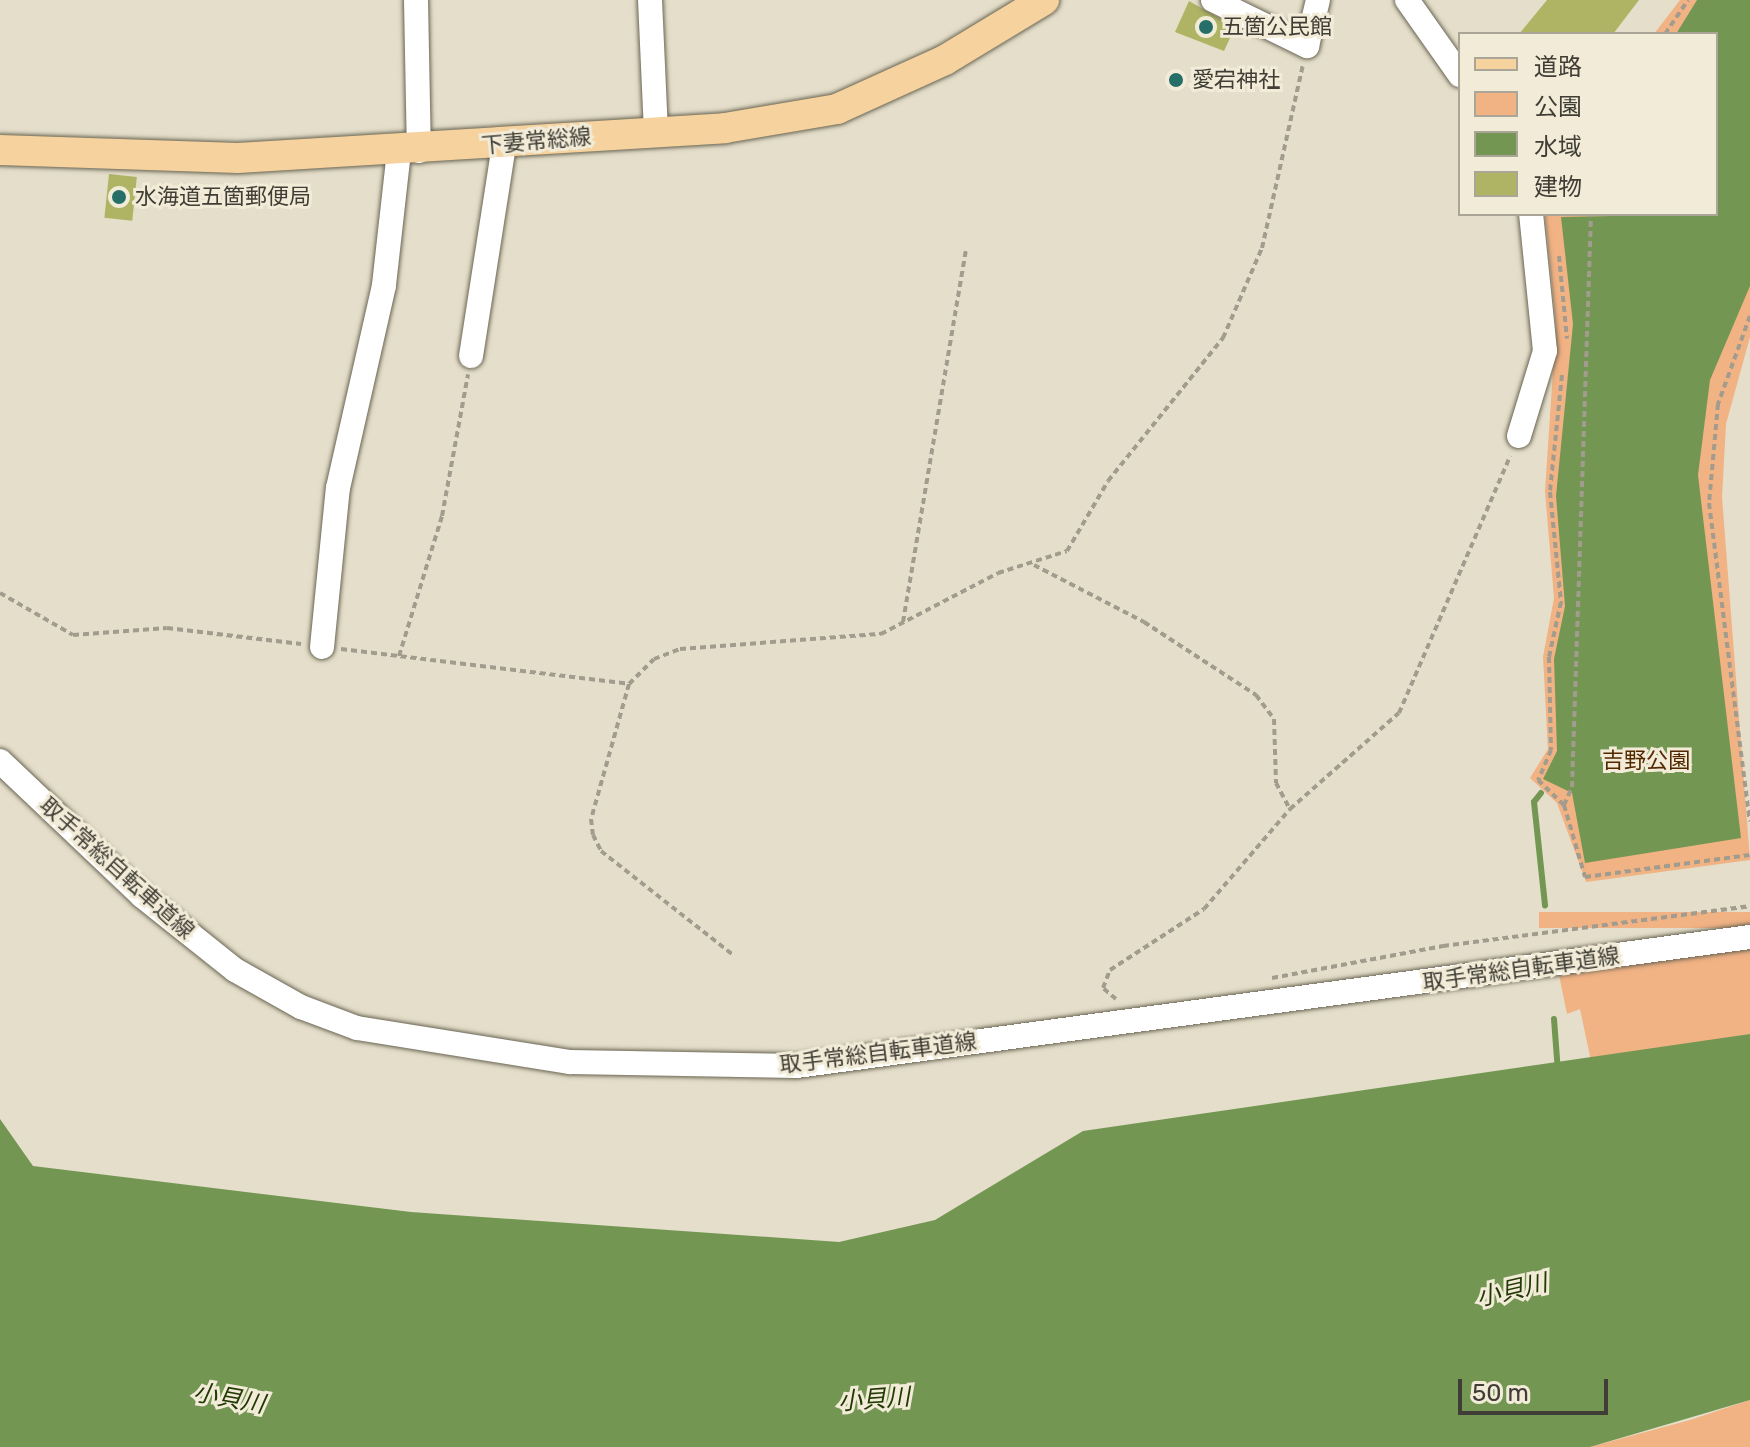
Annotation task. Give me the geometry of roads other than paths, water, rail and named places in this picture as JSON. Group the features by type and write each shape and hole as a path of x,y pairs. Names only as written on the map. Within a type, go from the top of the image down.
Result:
{"main road":[{"name":"下妻常総線","path":"0,150 238,158 409,151 656,132 837,109 945,60 1044,0"}],"street":[{"path":"322,647 338,488 384,285 409,151 416,0"},
{"path":"650,0 656,132"},
{"path":"1213,0 1307,46 1318,0"},
{"path":"1407,0 1458,72"},
{"path":"471,356 504,145"},
{"path":"1519,436 1545,351 1531,216"},
{"name":"取手常総自転車道線","path":"0,761 141,895 235,970 301,1007 357,1028 570,1062 797,1066 1750,937"}],"water":[{"name":"吉野公園","path":"1697,0 1750,0 1750,286 1710,380 1698,475 1741,838 1585,863 1572,793 1543,779 1557,751 1554,659 1565,606 1556,496 1573,324 1561,217 1718,216 1718,32 1677,32"},
{"name":"小貝川","path":"1750,1034 1750,1400 1590,1447 0,1447 0,1119 33,1166 411,1212 839,1242 935,1220 1083,1131"}],"waterway":[{"path":"1541,793 1534,802 1545,905"},
{"path":"1554,1019 1558,1072"}],"place":[{"name":"五箇公民館","path":"1206,27"},
{"name":"愛宕神社","path":"1176,80"},
{"name":"水海道五箇郵便局","path":"119,197"}]}
